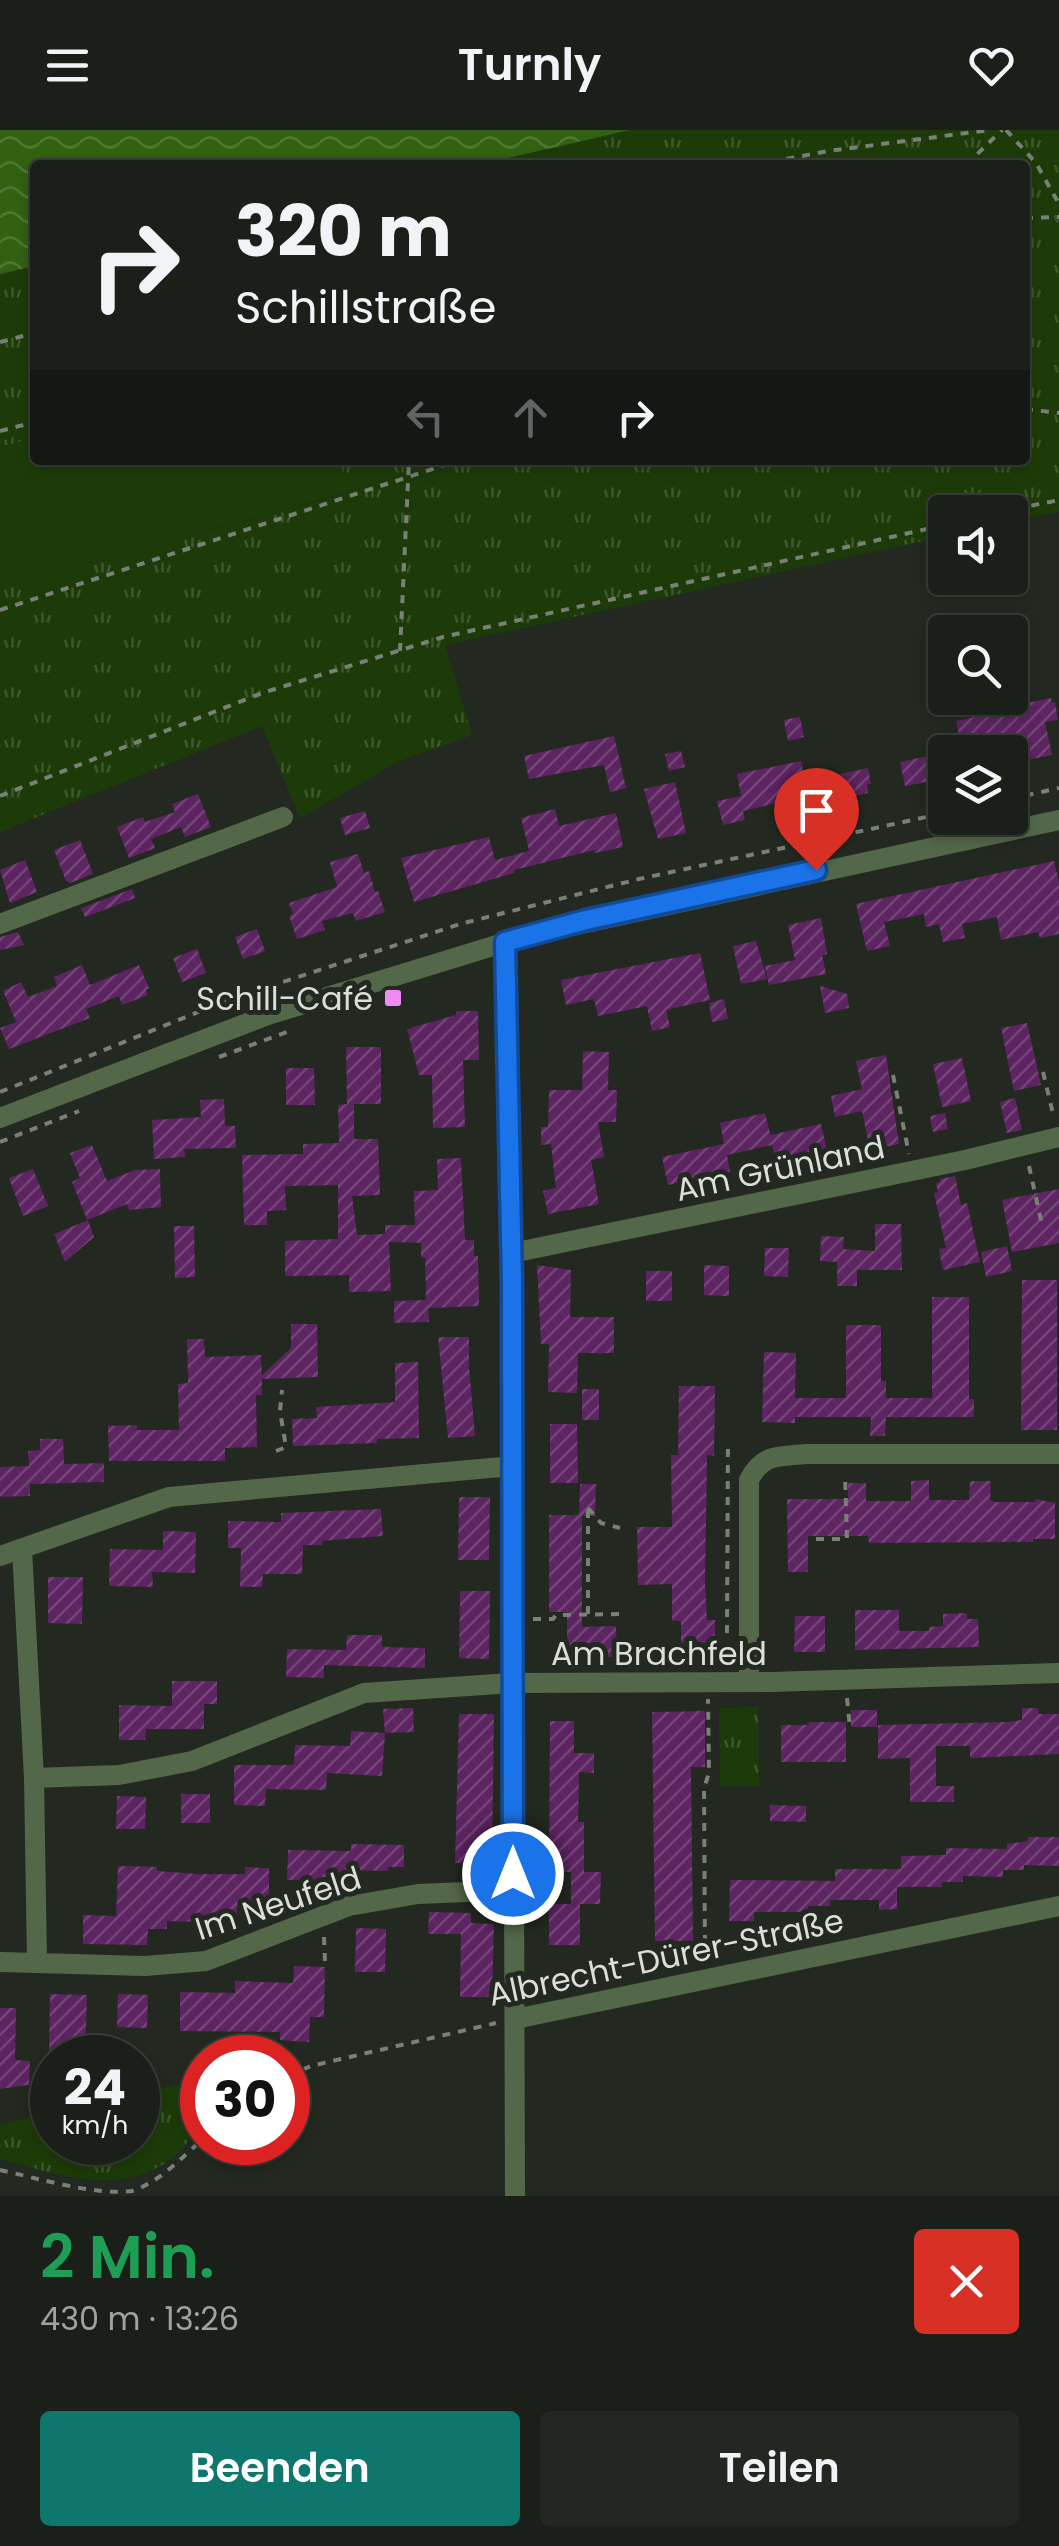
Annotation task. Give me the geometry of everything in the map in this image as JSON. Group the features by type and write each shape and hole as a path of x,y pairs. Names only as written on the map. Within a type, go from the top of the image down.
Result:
{"street":[{"path":"0,924 283,817"},
{"path":"0,1118 268,1015 505,942 586,920 1059,820"},
{"path":"505,942 512,1253 515,2196"},
{"name":"Am Grünland","path":"512,1253 913,1171 1058,1137"},
{"path":"749,1682 748,1480 756,1466 768,1458 844,1454 1059,1454"},
{"path":"0,1556 169,1496 512,1466"},
{"path":"22,1549 34,1778 37,1962"},
{"name":"Am Brachfeld","path":"34,1778 119,1775 192,1761 364,1693 512,1683 749,1682 1059,1673"},
{"name":"Im Neufeld","path":"0,1962 145,1966 206,1961 349,1906 418,1894 513,1890"},
{"name":"Albrecht-Dürer-Straße","path":"515,2018 1059,1906"}],"path":[{"path":"781,160 990,130"},
{"path":"971,160 1004,130 1036,163 1059,204"},
{"path":"1030,218 1059,217"},
{"path":"0,342 30,334"},
{"path":"1030,410 1059,413"},
{"path":"0,431 30,423"},
{"path":"400,650 409,465"},
{"path":"0,610 446,465"},
{"path":"1028,506 1059,500"},
{"path":"0,796 262,693 400,650 546,612 928,530"},
{"path":"1028,795 1059,788"},
{"path":"1043,1072 1058,1137"},
{"path":"893,1075 913,1171"},
{"path":"1025,1146 1042,1225"},
{"path":"276,1451 286,1446 280,1411 282,1390"},
{"path":"728,1442 728,1646"},
{"path":"816,1540 847,1539 844,1454"},
{"path":"588,1614 588,1508 601,1523 620,1528"},
{"path":"512,1619 621,1614"},
{"path":"846,1680 850,1728"},
{"path":"705,1979 708,1682"},
{"path":"323,1916 324,1962"},
{"name":"Albrecht-Dürer-Straße","path":"310,2066 515,2018"},
{"path":"0,2170 99,2194 130,2192 159,2177 180,2159"}],"green space":[{"path":"630,130 1059,130 1059,512 1028,518 1028,495 928,495 928,540 445,645 472,735 399,761 300,818 262,726 0,832 0,587 347,493 341,465 1030,465 1030,160 500,160"},
{"path":"30,267 30,439 0,447 0,274"},
{"path":"30,439 30,465 341,465 348,492 0,587 0,447"},
{"path":"758,1707 759,1786 720,1786 719,1708"},
{"path":"180,2084 180,2150 162,2165 142,2174 122,2179 82,2179 0,2159 0,2125 30,2118 30,2165 160,2165 160,2089"}],"water":[{"path":"0,130 630,130 500,160 30,160 30,267 0,274"}],"building":[{"path":"1051,698 1055,702 1058,720 1045,722 1052,755 1028,760 1028,735 959,735 956,721 979,715 1028,715 1028,703"},
{"path":"800,717 804,737 788,741 784,720"},
{"path":"614,736 626,788 610,792 604,765 529,779 524,756"},
{"path":"681,751 685,767 669,771 665,754"},
{"path":"928,756 928,781 905,786 900,762"},
{"path":"801,761 811,807 778,814 776,803 743,811 745,820 723,825 717,801 741,796 737,774"},
{"path":"868,768 868,793 846,798 841,774"},
{"path":"675,782 686,833 658,839 644,789"},
{"path":"198,794 211,827 185,837 181,827 151,839 155,848 129,858 117,827 143,817 145,822 175,812 172,804"},
{"path":"555,809 559,826 616,813 623,847 595,853 594,850 514,870 414,902 401,858 489,837 495,860 529,851 521,818"},
{"path":"365,811 370,828 345,835 340,818"},
{"path":"80,840 93,874 70,883 54,850"},
{"path":"358,854 385,912 356,921 353,913 322,921 325,930 297,939 289,903 337,887 330,862"},
{"path":"25,860 37,892 10,903 0,870"},
{"path":"1054,861 1059,882 1059,934 1040,938 1038,932 1001,940 997,917 962,924 965,938 943,942 939,924 926,927 924,914 884,922 890,946 867,951 856,904"},
{"path":"132,889 135,898 85,917 81,908"},
{"path":"821,918 826,974 769,985 765,966 795,960 788,925"},
{"path":"257,929 265,951 243,959 235,937"},
{"path":"18,932 24,945 0,950 0,937"},
{"path":"756,941 767,979 741,984 733,946"},
{"path":"197,949 206,973 182,982 173,958"},
{"path":"700,953 710,1000 666,1010 670,1027 652,1031 647,1006 598,1016 594,999 566,1005 561,980"},
{"path":"82,965 90,985 139,965 148,995 122,1005 119,996 86,1009 90,1018 9,1049 0,1028 16,1022 3,991 21,982 28,997 57,986 54,977"},
{"path":"820,986 847,994 849,1008 825,1013"},
{"path":"724,999 728,1019 712,1022 709,1003"},
{"path":"456,1011 478,1011 479,1060 463,1060 465,1127 433,1128 432,1075 419,1075 407,1029 456,1015"},
{"path":"1027,1023 1041,1085 1014,1091 1001,1028"},
{"path":"346,1047 381,1047 381,1104 354,1104 354,1139 378,1139 380,1195 352,1196 357,1235 385,1234 385,1225 415,1225 414,1191 438,1190 437,1159 461,1158 465,1240 474,1240 474,1256 478,1256 479,1306 428,1308 429,1322 394,1323 394,1301 426,1300 421,1243 389,1242 391,1291 349,1292 349,1275 285,1276 285,1241 338,1239 338,1185 285,1186 286,1210 267,1211 267,1225 244,1225 242,1155 303,1154 303,1144 339,1143 338,1105 347,1104"},
{"path":"583,1051 609,1052 608,1090 617,1090 616,1122 598,1122 604,1157 591,1160 599,1204 548,1214 543,1191 556,1188 551,1144 541,1145 541,1127 548,1127 549,1090 582,1090"},
{"path":"886,1055 899,1144 870,1150 862,1111 835,1117 831,1096 862,1089 856,1061"},
{"path":"962,1058 971,1101 942,1107 933,1064"},
{"path":"286,1068 314,1068 315,1105 286,1105"},
{"path":"1015,1098 1022,1130 1007,1133 1000,1102"},
{"path":"224,1099 225,1126 235,1126 236,1148 184,1149 185,1157 154,1159 152,1120 201,1117 200,1100"},
{"path":"765,1113 770,1135 821,1124 827,1151 776,1162 772,1145 727,1155 730,1172 668,1185 662,1157 724,1144 720,1123"},
{"path":"945,1113 948,1129 933,1132 930,1116"},
{"path":"92,1145 107,1181 135,1170 160,1169 161,1207 129,1210 127,1204 87,1220 72,1182 80,1178 70,1153"},
{"path":"33,1169 48,1206 23,1216 9,1178"},
{"path":"955,1176 961,1205 967,1203 980,1262 943,1270 939,1249 946,1248 934,1193 938,1192 936,1183 940,1179"},
{"path":"1059,1189 1059,1243 1012,1252 1002,1200"},
{"path":"88,1220 94,1237 65,1262 54,1234"},
{"path":"875,1224 901,1224 902,1270 857,1270 857,1286 837,1286 837,1262 820,1261 821,1236 844,1237 843,1249 875,1251"},
{"path":"174,1226 194,1226 195,1277 175,1278"},
{"path":"1007,1246 1012,1271 986,1277 981,1252"},
{"path":"765,1248 789,1248 788,1277 764,1276"},
{"path":"537,1265 571,1270 570,1317 614,1317 614,1353 578,1353 577,1393 548,1392 549,1344 541,1344"},
{"path":"704,1265 729,1266 729,1296 704,1295"},
{"path":"646,1271 672,1271 672,1301 646,1301"},
{"path":"1022,1280 1057,1280 1057,1430 1021,1430"},
{"path":"932,1297 969,1297 969,1399 974,1399 974,1417 886,1417 885,1436 870,1436 871,1417 795,1417 795,1423 762,1422 764,1352 796,1353 795,1398 846,1398 846,1325 881,1325 881,1381 886,1381 886,1398 932,1398"},
{"path":"291,1324 317,1324 318,1377 262,1379 262,1395 256,1395 257,1447 225,1448 225,1461 109,1461 108,1426 179,1430 178,1384 188,1383 187,1339 204,1339 205,1357 261,1355 262,1375 291,1348"},
{"path":"438,1337 469,1337 475,1436 448,1438"},
{"path":"418,1362 419,1438 293,1446 292,1419 317,1418 316,1407 395,1402 395,1363"},
{"path":"679,1386 715,1386 714,1456 707,1455 705,1584 707,1620 715,1620 715,1656 681,1657 681,1621 672,1621 672,1584 638,1585 637,1527 672,1527 671,1455 678,1455"},
{"path":"582,1389 599,1389 599,1420 582,1420"},
{"path":"550,1424 577,1424 578,1483 550,1483"},
{"path":"40,1439 63,1439 64,1464 104,1463 104,1482 30,1484 30,1496 0,1497 0,1467 29,1466 28,1451 40,1450"},
{"path":"929,1480 929,1500 969,1500 970,1481 991,1481 990,1500 995,1502 1035,1499 1055,1503 1055,1539 869,1543 868,1536 808,1536 808,1572 788,1572 787,1499 848,1499 848,1483 866,1483 866,1501 911,1501 911,1481"},
{"path":"580,1484 596,1484 595,1516 582,1516 582,1627 616,1626 617,1657 567,1658 567,1612 549,1612 549,1515 579,1515"},
{"path":"459,1497 490,1497 489,1560 458,1560"},
{"path":"381,1509 383,1536 303,1545 302,1574 263,1574 262,1587 240,1587 241,1548 228,1548 228,1521 281,1522 281,1513"},
{"path":"163,1531 196,1532 195,1573 152,1572 153,1587 109,1586 110,1549 163,1550"},
{"path":"48,1577 83,1577 82,1624 48,1623"},
{"path":"460,1591 490,1591 489,1659 459,1658"},
{"path":"855,1610 899,1610 899,1631 929,1631 929,1627 943,1626 943,1614 967,1613 967,1619 978,1619 979,1647 855,1650"},
{"path":"795,1616 825,1616 825,1652 794,1652"},
{"path":"347,1635 382,1635 382,1647 425,1648 425,1668 324,1665 324,1678 286,1677 287,1649 346,1650"},
{"path":"172,1681 217,1681 217,1704 204,1704 204,1729 146,1729 145,1740 119,1740 119,1705 172,1706"},
{"path":"413,1708 414,1732 385,1733 383,1709"},
{"path":"1022,1708 1038,1708 1039,1714 1059,1714 1059,1754 970,1758 970,1746 936,1746 936,1786 954,1786 954,1802 910,1802 910,1758 878,1759 878,1725 1008,1722 1022,1720"},
{"path":"851,1710 877,1710 877,1727 851,1727"},
{"path":"705,1711 705,1767 691,1767 693,1941 655,1941 652,1712"},
{"path":"459,1714 494,1714 492,1863 455,1863"},
{"path":"550,1721 574,1721 574,1753 594,1753 594,1773 579,1772 578,1822 584,1822 584,1872 549,1872"},
{"path":"846,1722 846,1762 781,1762 781,1725"},
{"path":"351,1731 385,1733 382,1776 327,1773 326,1790 266,1789 265,1806 234,1805 234,1765 294,1765 295,1745 350,1746"},
{"path":"181,1794 210,1794 210,1823 181,1823"},
{"path":"117,1796 146,1797 145,1829 116,1829"},
{"path":"770,1805 806,1806 806,1822 770,1821"},
{"path":"1028,1837 1059,1837 1059,1866 1024,1865 1024,1870 1003,1870 1003,1877 963,1876 963,1882 942,1882 942,1887 897,1887 897,1909 879,1910 879,1900 830,1900 830,1906 808,1906 808,1912 754,1912 754,1921 729,1921 730,1880 835,1881 835,1869 901,1869 901,1856 946,1855 946,1848 1007,1849 1007,1844 1028,1841"},
{"path":"351,1844 404,1845 404,1867 388,1867 388,1871 344,1870 344,1879 287,1880 288,1850 351,1851"},
{"path":"118,1866 197,1874 245,1874 245,1867 269,1868 269,1909 237,1908 237,1923 167,1921 167,1929 148,1929 147,1945 83,1944 83,1915 116,1916"},
{"path":"571,1872 601,1872 600,1904 580,1904 580,1945 549,1945 549,1904 571,1904"},
{"path":"429,1912 471,1913 471,1923 494,1924 492,1997 460,1997 461,1934 428,1934"},
{"path":"356,1928 386,1929 385,1972 355,1972"},
{"path":"294,1966 325,1967 324,2017 310,2017 309,2035 180,2031 180,1992 235,1993 235,1981 293,1983"},
{"path":"50,1994 87,1995 86,2035 49,2035"},
{"path":"118,1994 148,1995 147,2028 117,2027"},
{"path":"0,2008 16,2008 15,2060 30,2061 29,2085 0,2089"}],"place":[{"name":"Schill-Café","path":"393,998"}],"route":[{"path":"513,1874 512,1282 505,942 586,920 816,870"}]}
